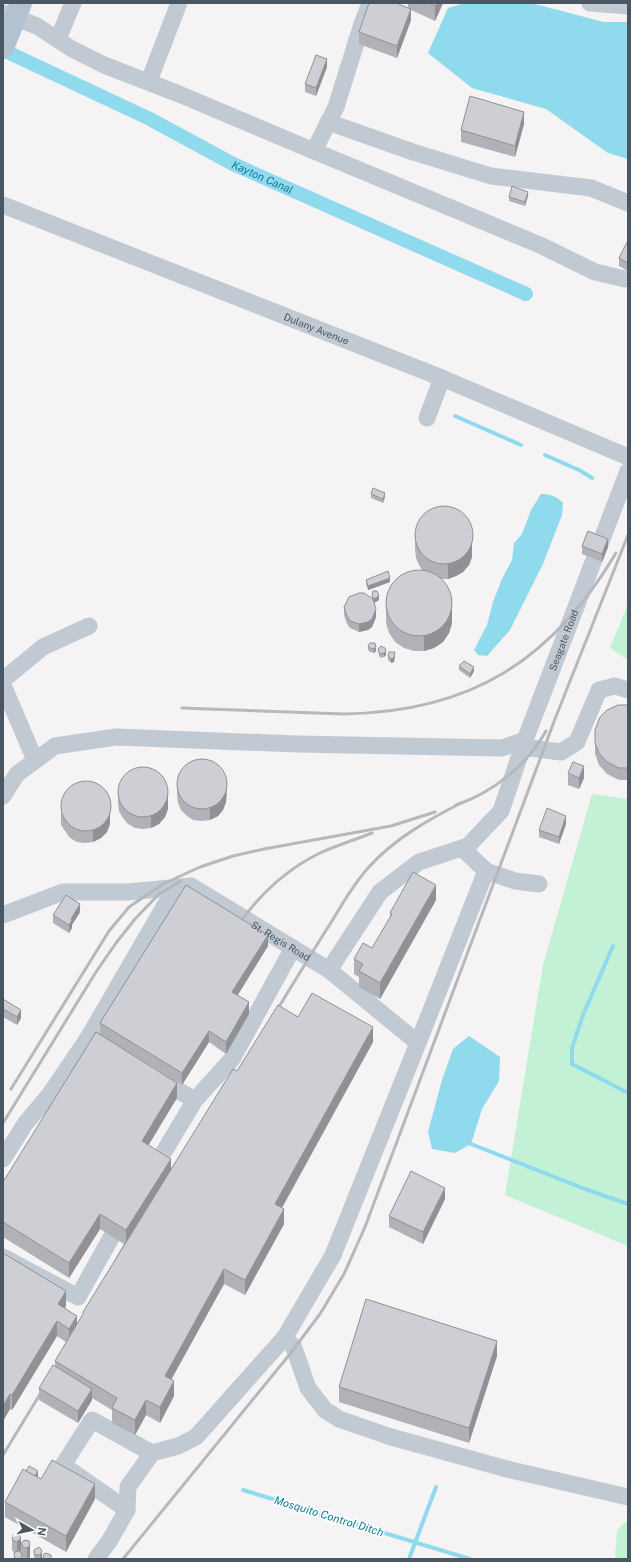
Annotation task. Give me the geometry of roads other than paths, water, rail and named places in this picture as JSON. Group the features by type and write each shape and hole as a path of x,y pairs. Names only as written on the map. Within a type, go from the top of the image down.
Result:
{"main road":[{"path":"4,45 13,11"}],"street":[{"path":"58,39 73,3"},
{"path":"149,82 179,3"},
{"path":"314,151 336,107 370,3"},
{"path":"590,3 628,6"},
{"path":"13,11 72,49 104,65 149,82 540,245 595,272 625,279 628,278"},
{"path":"328,122 413,152 491,176 591,188 628,203"},
{"name":"Dulany Avenue","path":"3,205 442,378 628,457"},
{"path":"427,418 442,378"},
{"name":"Seagate Road","path":"462,848 468,846 500,811 628,471"},
{"path":"3,680 43,647 89,626"},
{"path":"3,685 35,760"},
{"path":"3,796 17,774 55,746 116,737 297,744 502,748 524,744 561,752 577,742 599,690 616,686 628,690"},
{"path":"329,970 380,892 419,862 462,848 486,871 515,881 539,884"},
{"path":"96,1559 110,1540 128,1510 128,1487 152,1454 178,1446 196,1437 285,1337 333,1256 486,871"},
{"name":"St. Regis Road","path":"3,915 63,892 128,892 191,886 329,970 418,1043"},
{"path":"3,1159 25,1124 50,1094 88,1038 175,888"},
{"path":"156,1165 195,1100 232,1059 293,948"},
{"path":"88,1038 122,1058"},
{"path":"142,1069 195,1100"},
{"path":"3,1257 78,1297 112,1236"},
{"path":"285,1337 294,1348 308,1388 325,1410 340,1419 391,1437 510,1470 628,1497"},
{"path":"128,1510 63,1465 92,1420 152,1454"}],"water":[{"path":"465,3 531,3 604,22 628,22 628,159 608,153 546,109 472,88 428,53 448,8"},
{"path":"541,494 553,496 563,503 562,515 543,564 510,630 487,656 478,655 474,650 487,625 493,602 502,579 512,560 514,543 522,534 531,510"},
{"path":"469,1036 500,1057 499,1081 482,1109 471,1144 455,1153 432,1149 428,1132 442,1080 453,1049"}],"waterway":[{"name":"Kayton Canal","path":"3,50 150,119 233,164 526,294"},
{"path":"455,416 521,445"},
{"path":"545,455 581,471 592,478"},
{"path":"613,946 583,1015 572,1048 572,1064 628,1093"},
{"path":"471,1144 585,1189 628,1204"},
{"name":"Mosquito Control Ditch","path":"409,1559 436,1487"},
{"name":"Mosquito Control Ditch","path":"243,1490 470,1559"}],"railway":[{"path":"123,1559 290,1354 320,1314 344,1274 365,1227 555,719 628,535"},
{"path":"182,708 344,714 389,711 431,703 469,691 503,673 535,651 564,623 591,591 616,553"},
{"path":"456,805 483,793 508,776 529,755 546,731"},
{"path":"274,1015 348,895 369,867 400,839 424,823 461,803"},
{"path":"11,1089 109,931 129,907 163,884 200,867 233,856 391,826 435,812"},
{"path":"236,928 253,905 273,885 295,867 333,847 372,833"},
{"path":"3,1123 96,972 116,943 135,919 159,894 181,881"},
{"path":"3,1455 45,1386"}]}
